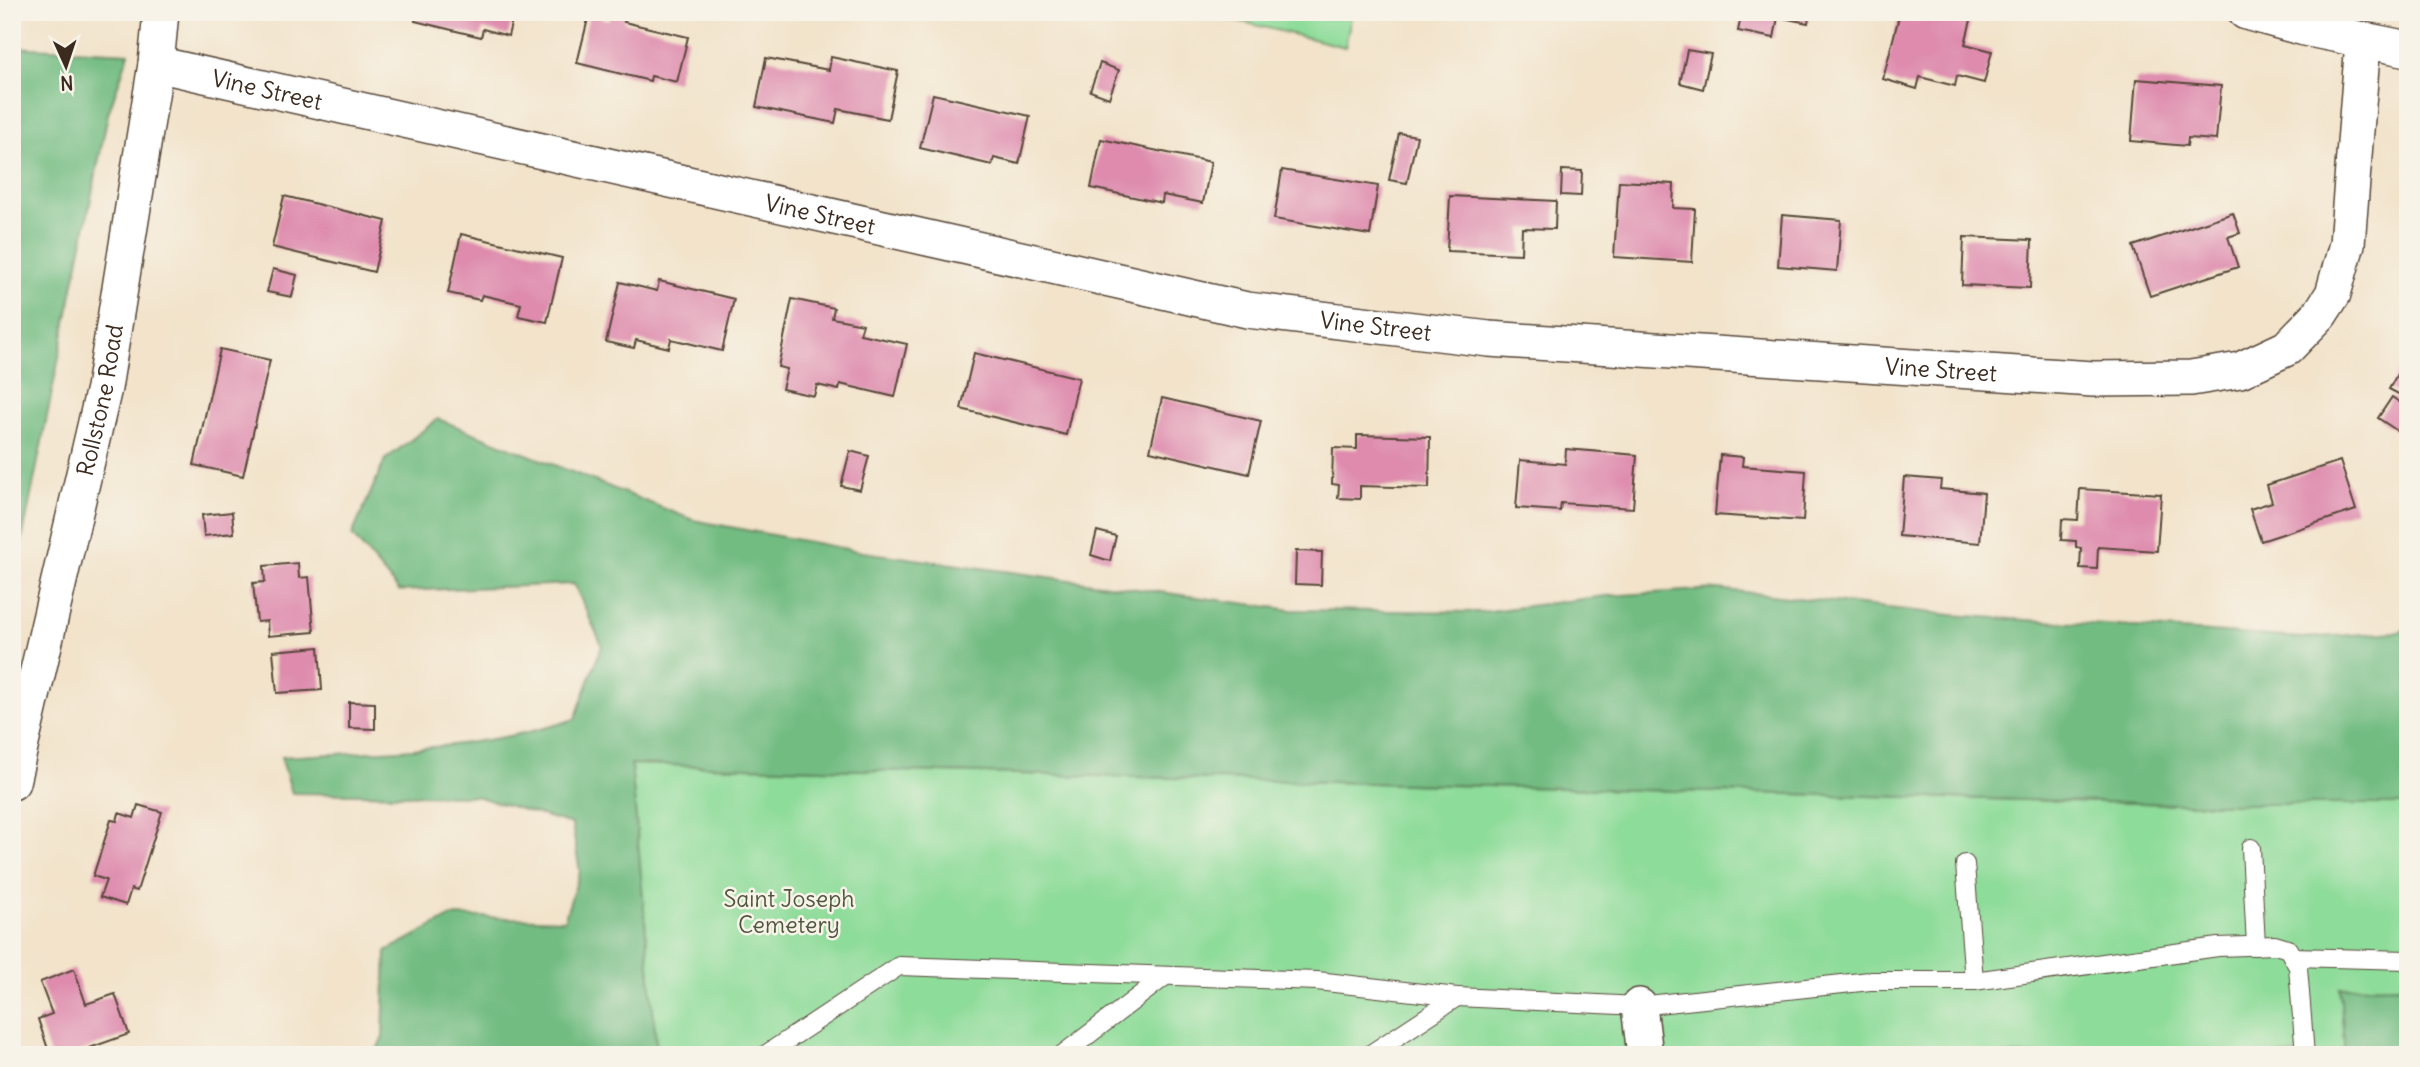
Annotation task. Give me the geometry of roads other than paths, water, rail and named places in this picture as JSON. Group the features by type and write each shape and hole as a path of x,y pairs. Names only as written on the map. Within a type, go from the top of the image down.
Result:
{"street":[{"name":"Rollstone Road","path":"12,782 104,388 156,64 160,12"},
{"path":"2246,12 2363,42 2408,49"},
{"name":"Vine Street","path":"156,64 1247,310 1503,340 2093,379 2167,379 2214,376 2265,361 2305,332 2333,294 2347,244 2363,42"},
{"path":"1639,1006 1645,1055"}],"lane":[{"path":"2251,848 2256,946"},
{"path":"1965,864 1974,981"},
{"path":"765,1055 899,965 1317,981 1457,997 1639,1006 1870,981 1974,981 2107,961 2275,945 2288,949 2298,967 2305,1055"},
{"path":"2293,957 2408,960"},
{"path":"1062,1055 1164,977"},
{"path":"1368,1055 1457,997"}],"park label":[{"name":"Saint Joseph Cemetery","path":"789,911"}]}
